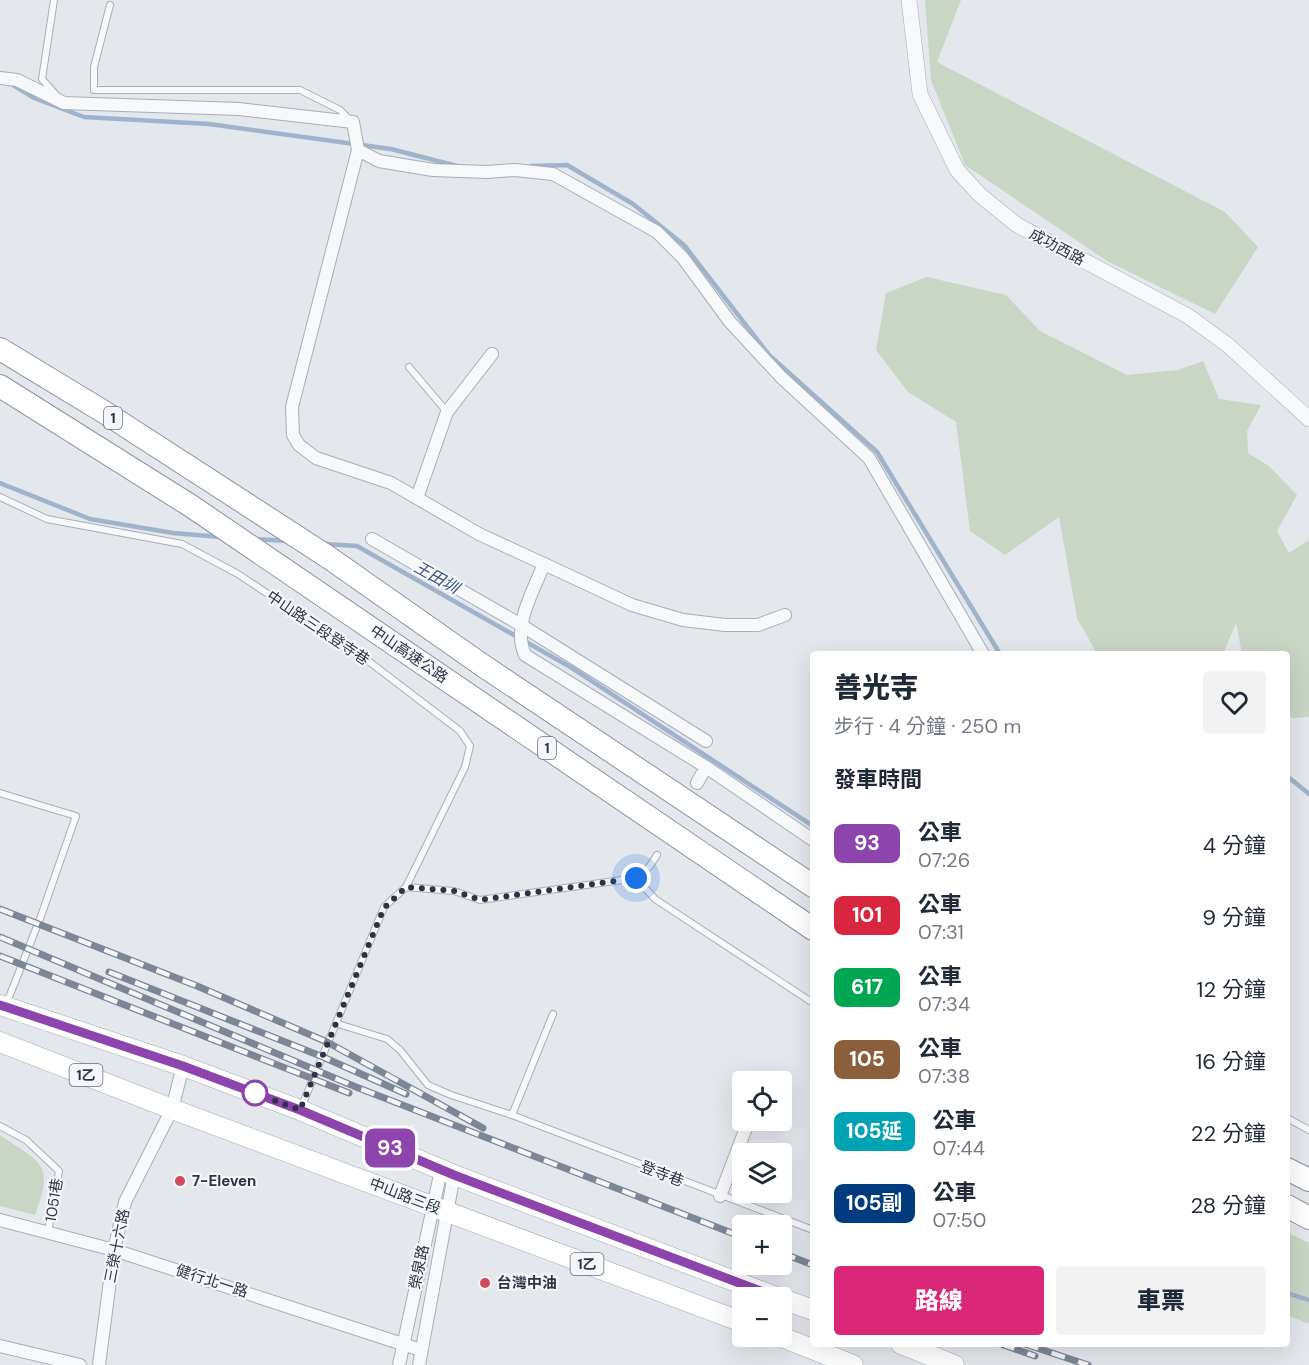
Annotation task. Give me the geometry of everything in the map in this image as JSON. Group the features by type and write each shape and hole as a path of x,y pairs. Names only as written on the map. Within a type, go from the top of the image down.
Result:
{"highway":[{"name":"1","path":"0,349 226,489 328,556 482,665 810,884"},
{"name":"中山高速公路","path":"0,386 191,506 810,927"},
{"path":"1290,1170 1309,1180"},
{"path":"1290,1208 1309,1218"}],"main road":[{"name":"1乙","path":"3,1005 183,1066 300,1110 448,1172 751,1287"},
{"name":"中山路三段","path":"0,1042 172,1109 279,1147 732,1318"},
{"name":"1乙","path":"792,1302 810,1309"},
{"path":"792,1341 853,1365"},
{"path":"909,1347 954,1365"}],"street":[{"name":"成功西路","path":"909,0 920,94 957,170 980,195 1017,225 1188,316 1228,346 1309,419"},
{"path":"0,78 17,80 63,103 238,109 353,122 358,145 292,407 293,435 299,445 316,458 391,483 479,534 632,605 683,620 725,625 758,625 785,615"},
{"path":"358,145 379,161 433,170 515,170 553,174 657,232 683,258 730,322 781,377 869,458 980,651"},
{"path":"417,498 447,412 492,354"},
{"path":"372,539 521,625 706,741"},
{"path":"544,564 521,625 521,645 525,655 706,766 810,838"},
{"path":"697,783 706,766"},
{"name":"三榮十六路","path":"99,1365 114,1250 125,1202 172,1109 183,1066"},
{"path":"720,1196 745,1131"},
{"name":"榮泉路","path":"399,1365 448,1172"},
{"name":"榮泉路","path":"419,1365 440,1209 448,1172"},
{"name":"健行北一路","path":"0,1220 114,1250 421,1350"},
{"path":"0,1346 80,1365"}],"lane":[{"path":"54,0 42,79 63,103"},
{"path":"110,4 94,67 94,90 300,90 340,110 353,122"},
{"path":"409,367 447,412"},
{"name":"中山路三段登寺巷","path":"0,497 47,519 182,544 238,574 368,660 460,731 470,746 465,766 406,887 384,908 368,942 338,1024 327,1042 300,1110"},
{"path":"0,794 76,816 41,916 3,1005"},
{"path":"406,887 454,891 480,900 636,878 650,866 657,855"},
{"path":"636,878 656,899 810,1001"},
{"path":"512,1115 553,1014"},
{"name":"登寺巷","path":"338,1024 387,1040 400,1050 428,1085 810,1229"},
{"path":"1290,1120 1309,1130"},
{"name":"1051巷","path":"0,1126 26,1140 58,1171 48,1232"}],"green space":[{"path":"925,0 961,0 937,62 1225,212 1258,247 1215,314 1107,261 965,165 931,80"},
{"path":"927,277 1006,295 1040,331 1127,375 1178,370 1203,361 1219,399 1261,405 1247,431 1248,453 1269,466 1297,495 1277,531 1289,553 1309,540 1309,717 1290,716 1290,651 1241,651 1236,623 1224,651 1095,651 1077,618 1059,517 1005,555 970,531 956,422 908,392 876,350 886,293"},
{"path":"0,1135 34,1159 44,1174 41,1198 35,1215 0,1206"},
{"path":"1290,1234 1309,1243 1309,1324 1290,1316"}],"waterway":[{"path":"10,83 34,98 84,117 209,124 391,149 457,166"},
{"path":"531,166 567,165 633,204 684,245 769,355 877,452 998,651"},
{"name":"王田圳","path":"0,483 90,519 173,533 221,537"},
{"name":"王田圳","path":"256,539 287,541"},
{"name":"王田圳","path":"325,544 357,546 572,668 810,824"},
{"path":"1290,778 1309,794"},
{"name":"王田圳","path":"1290,1294 1309,1300"}],"railway":[{"path":"0,909 197,986 327,1042 483,1128"},
{"path":"0,937 356,1087 732,1233"},
{"path":"0,956 349,1093"},
{"path":"109,972 323,1057 406,1094"},
{"path":"792,1257 810,1264"},
{"path":"1010,1347 1035,1356"},
{"path":"1034,1347 1088,1365"}],"bus line":[{"name":"93","path":"0,1005 183,1066 300,1110 454,1175 750,1287"}],"place":[{"name":"7-Eleven","path":"180,1181"},
{"name":"台灣中油","path":"485,1283"}],"route":[{"path":"255,1093 300,1110 323,1057 327,1042 338,1024 368,942 384,908 406,887 454,891 480,900 636,878"}]}
